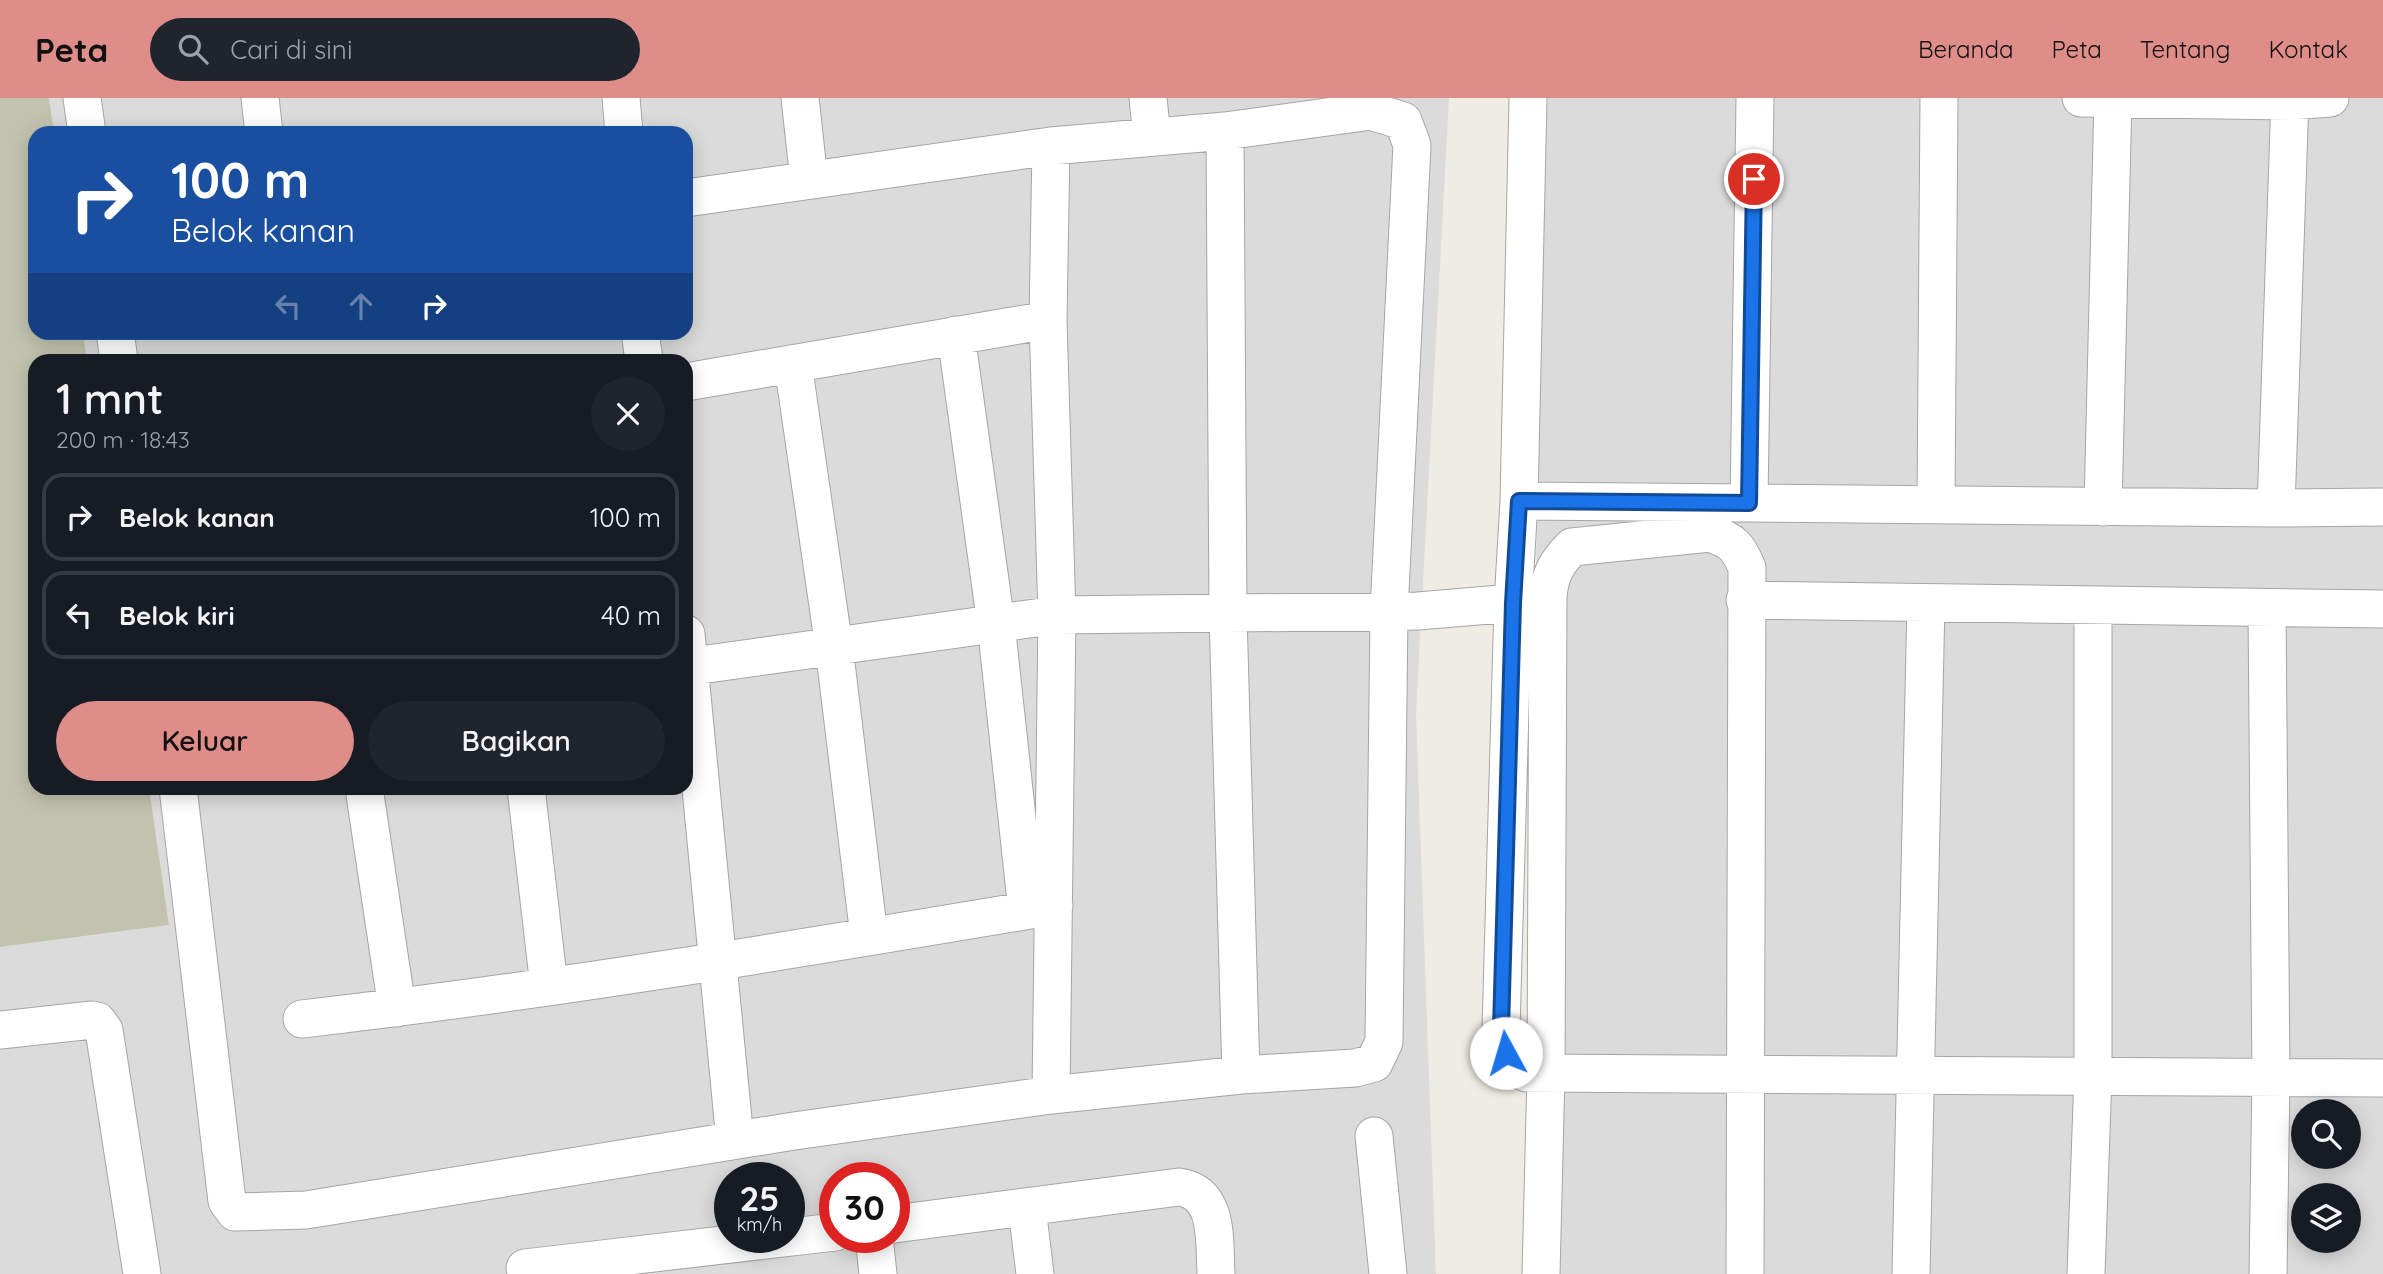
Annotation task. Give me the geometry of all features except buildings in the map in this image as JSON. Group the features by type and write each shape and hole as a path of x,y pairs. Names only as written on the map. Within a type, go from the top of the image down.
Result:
{"street":[{"path":"82,98 86,126"},
{"path":"260,98 263,126"},
{"path":"621,98 623,126"},
{"path":"800,98 809,180"},
{"path":"1149,98 1153,137"},
{"path":"1528,98 1519,501 1513,603 1501,1029 1506,1053 1518,1070 1527,1073 2383,1078"},
{"path":"1749,503 1755,98"},
{"path":"1936,504 1940,98"},
{"path":"2081,98 2330,98"},
{"path":"2103,507 2113,98"},
{"path":"2276,508 2290,100"},
{"path":"179,795 227,1201 235,1212 306,1210 735,1140 1051,1095 1241,1075 1355,1068 1374,1063 1384,1042 1389,612 1412,145 1403,121 1346,106 1225,131 1051,146 693,197"},
{"path":"1225,131 1228,614 1241,1075"},
{"path":"1040,908 1057,615 1048,320 1051,146"},
{"path":"693,381 1048,320"},
{"path":"956,335 996,624 1040,908 1051,1095"},
{"path":"793,363 834,646 869,936"},
{"path":"1519,501 2383,507"},
{"path":"1541,1274 1546,1073 1550,578 1559,561 1572,547 1710,533 1727,539 1740,550 1747,568 1745,1274"},
{"path":"1745,600 2383,610"},
{"path":"693,656 834,646 1057,615 1389,612 1513,603"},
{"path":"1911,1274 1926,603"},
{"path":"2086,1274 2094,1075 2093,606"},
{"path":"2267,608 2271,1078 2268,1274"},
{"path":"693,705 735,1140"},
{"path":"365,795 397,1008"},
{"path":"527,795 549,986"},
{"path":"302,1019 719,962 1040,908"},
{"path":"0,1030 92,1020 97,1021 104,1030 142,1274"},
{"path":"1374,1136 1388,1274"},
{"path":"910,1222 1179,1187 1191,1189 1202,1195 1208,1204 1213,1225 1216,1274"},
{"path":"1027,1208 1035,1274"},
{"path":"526,1274 526,1268 708,1261 819,1236"},
{"path":"876,1253 878,1274"}],"shaded area":[{"path":"0,98 49,98 53,126 28,126 28,340 84,340 86,354 28,354 28,795 150,795 169,925 0,947"},
{"path":"49,98 1449,98 1416,713 1436,1274 0,1274 0,947 169,925 150,795 693,795 693,354 86,354 84,340 693,340 693,126 53,126"},
{"path":"1543,98 2383,98 2383,1274 1526,1274"}],"route":[{"path":"1506,1053 1501,1029 1513,603 1519,501 1749,503 1754,179"}]}
